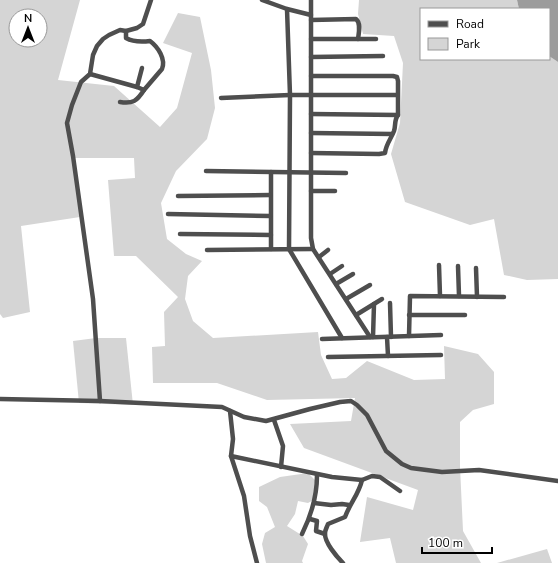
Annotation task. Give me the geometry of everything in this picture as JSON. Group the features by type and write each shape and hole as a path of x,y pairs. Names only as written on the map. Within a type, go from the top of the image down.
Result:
{"street":[{"path":"100,401 93,299 67,123 81,82 90,74 93,55 97,46 109,35 120,30 126,31 137,28 143,24 152,0"},
{"path":"262,0 311,17 356,19 359,26 358,39"},
{"path":"311,0 311,238 313,248 371,337"},
{"path":"288,9 290,95 289,249 342,338"},
{"path":"120,102 128,104 137,100 163,65 160,52 150,41 142,42 129,40 126,38 126,31"},
{"path":"311,39 376,38"},
{"path":"311,57 383,56"},
{"path":"138,87 142,68"},
{"path":"90,74 144,90"},
{"path":"311,76 397,77 398,81 398,115 395,119 395,130 388,142 385,153 311,153"},
{"path":"221,98 290,95 398,95"},
{"path":"311,114 398,115"},
{"path":"311,133 392,134"},
{"path":"206,171 346,173"},
{"path":"271,172 271,249"},
{"path":"311,191 335,191"},
{"path":"178,196 270,195"},
{"path":"168,214 270,216"},
{"path":"180,234 271,235"},
{"path":"207,250 313,248"},
{"path":"319,256 328,250"},
{"path":"439,265 440,296"},
{"path":"330,274 342,266"},
{"path":"458,266 459,296"},
{"path":"476,268 477,296"},
{"path":"336,284 353,274"},
{"path":"346,299 370,284"},
{"path":"409,336 410,296 504,297"},
{"path":"356,315 382,299"},
{"path":"388,356 390,303"},
{"path":"371,337 374,304"},
{"path":"410,315 465,315"},
{"path":"322,338 440,335"},
{"path":"328,357 441,355"},
{"path":"0,399 100,401 222,407 244,417 266,421 310,409 351,401 367,415 386,451 402,464 411,468 442,472 479,470 558,481"},
{"path":"230,411 233,439 231,456 244,496 250,536 257,563"},
{"path":"274,420 283,446 281,467"},
{"path":"231,456 317,475 362,480 372,476 380,477 400,491"},
{"path":"302,534 310,519 314,503 317,475"},
{"path":"343,563 336,557 325,534 328,524 346,516 349,505 359,491 362,480"},
{"path":"314,503 349,505"},
{"path":"310,519 317,521 316,531 325,534"}],"green space":[{"path":"0,0 80,0 58,80 114,86 160,127 177,108 192,53 163,43 178,13 200,17 211,70 215,108 207,139 176,171 161,203 167,239 186,254 202,261 188,276 185,299 193,321 213,338 318,332 321,355 332,379 346,378 367,361 414,380 445,379 444,346 478,354 494,372 494,404 473,410 460,422 460,467 463,531 481,563 396,563 390,538 360,542 367,497 413,510 418,490 304,448 290,424 351,421 355,398 267,400 217,383 153,383 152,347 165,346 164,312 178,297 136,256 114,256 108,180 135,178 134,158 73,158 80,217 21,226 30,312 3,318 0,314"},
{"path":"359,0 517,0 519,8 420,8 420,60 550,60 550,57 558,62 558,279 527,280 504,275 494,219 470,225 405,202 391,154 400,123 403,63 394,36 363,34 358,14"},
{"path":"96,338 126,338 133,405 79,403 73,341"},
{"path":"308,473 317,482 315,499 308,503 298,501 295,514 287,526 303,536 308,544 302,561 303,563 266,563 262,544 265,533 275,527 267,507 259,501 259,487 280,477"},
{"path":"547,549 552,563 497,563"}],"shaded area":[{"path":"517,0 558,0 558,62 550,57 550,8 519,8"}]}
